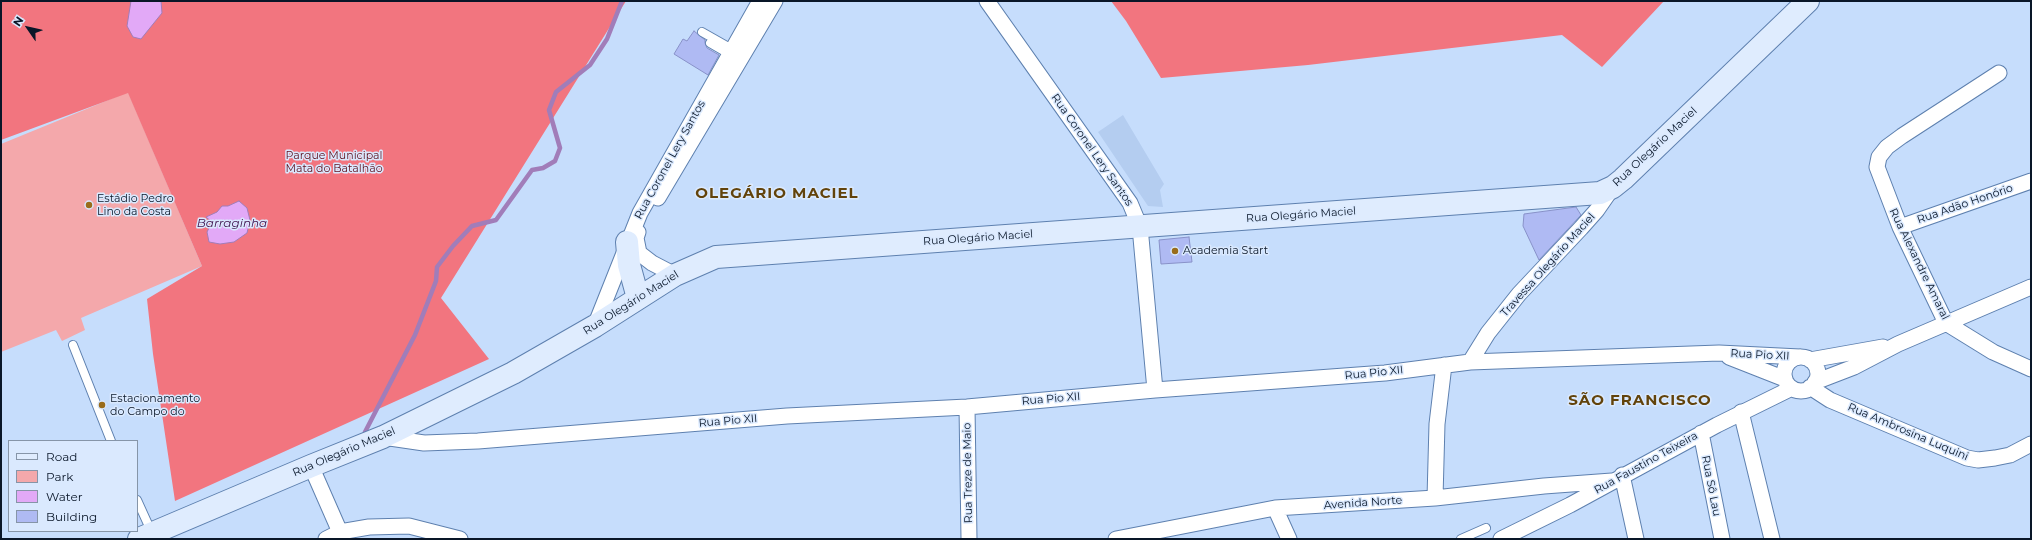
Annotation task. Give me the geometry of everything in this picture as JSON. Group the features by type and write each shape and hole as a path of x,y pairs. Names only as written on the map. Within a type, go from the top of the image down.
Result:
{"street":[{"name":"Rua Coronel Lery Santos","path":"595,326 655,184 760,1"},
{"name":"Rua Coronel Lery Santos","path":"634,235 775,1"},
{"name":"Rua Coronel Lery Santos","path":"987,1 1130,203 1140,227 1155,390"},
{"name":"Rua Olegário Maciel","path":"145,536 311,466 383,438 513,373 595,326 675,274 716,257 1600,192 1613,187 1667,138 1808,1"},
{"name":"Rua Alexandre Amaral","path":"1999,73 1887,147 1879,157 1877,168 1882,184 1900,226 1946,323 1993,352 2031,369"},
{"name":"Rua Adão Honório","path":"1900,226 2031,181"},
{"name":"Travessa Olegário Maciel","path":"1470,362 1488,333 1519,294 1597,210 1613,187"},
{"path":"634,235 638,249 644,258 675,274"},
{"path":"634,235 629,265 638,298"},
{"path":"1898,344 1805,359 1792,359 1788,363 1784,374 1788,384 1803,390 1854,367 1898,344 2031,288"},
{"name":"Rua Pio XII","path":"1719,353 1788,384"},
{"name":"Rua Pio XII","path":"383,438 424,443 478,442 786,416 967,407 1155,390 1385,373 1444,364 1470,362 1719,353 1805,359"},
{"path":"1805,359 1816,366 1817,372 1813,385"},
{"path":"1435,498 1437,424 1444,364"},
{"name":"Rua Faustino Teixeira","path":"1501,539 1529,533 1570,505 1617,478 1741,412 1788,384"},
{"name":"Rua Ambrosina Luquini","path":"1813,385 1830,400 1967,458 1978,460 2010,455 2031,444"},
{"name":"Rua Treze de Maio","path":"967,407 969,539"},
{"path":"1741,412 1772,539"},
{"name":"Rua Sô Lau","path":"1701,433 1722,539"},
{"path":"311,466 342,536"},
{"path":"1617,478 1636,539"},
{"name":"Avenida Norte","path":"1116,539 1275,508 1435,498 1617,478"},
{"path":"1275,508 1289,539"},
{"path":"326,539 342,536 369,527 409,526 460,539"}],"lane":[{"path":"702,32 731,52"},
{"path":"710,43 731,52"},
{"path":"74,345 111,440"},
{"path":"138,504 145,536"},
{"path":"1461,539 1486,528"}],"shaded area":[{"path":"1123,115 1164,184 1160,190 1163,207 1148,206 1098,132"}],"green space":[{"name":"Parque Municipal Mata do Batalhão","path":"1,1 626,1 441,298 489,359 175,501 153,354 147,299 202,266 128,93 1,140"},
{"path":"1111,1 1664,1 1602,67 1562,35 1308,65 1161,78 1126,21"},
{"name":"Estádio Pedro Lino da Costa","path":"128,92 202,266 81,318 85,330 62,341 56,330 1,352 1,144"}],"water":[{"path":"131,1 161,1 162,13 141,39 133,37 127,26"},
{"name":"Barraginha","path":"239,201 247,208 250,220 247,233 234,242 220,244 209,242 207,232 212,222 206,217 217,212 222,206 228,206"}],"building":[{"path":"694,31 705,40 707,48 719,55 708,75 674,54 683,39 687,41"},
{"path":"1576,207 1581,215 1539,260 1523,226 1524,214"},
{"name":"Academia Start","path":"1189,237 1192,262 1161,264 1159,240"}],"waterway":[{"path":"365,432 415,335 436,281 437,267 453,246 472,226 496,220 532,170 543,168 555,161 560,148 549,110 556,92 590,65 607,39 622,1"}],"place":[{"name":"Estádio Pedro Lino da Costa","path":"89,205"},
{"name":"Academia Start","path":"1175,251"},
{"name":"Estacionamento do Campo do","path":"102,405"}],"district":[{"name":"OLEGÁRIO MACIEL","path":"777,194"},
{"name":"SÃO FRANCISCO","path":"1640,401"}]}
